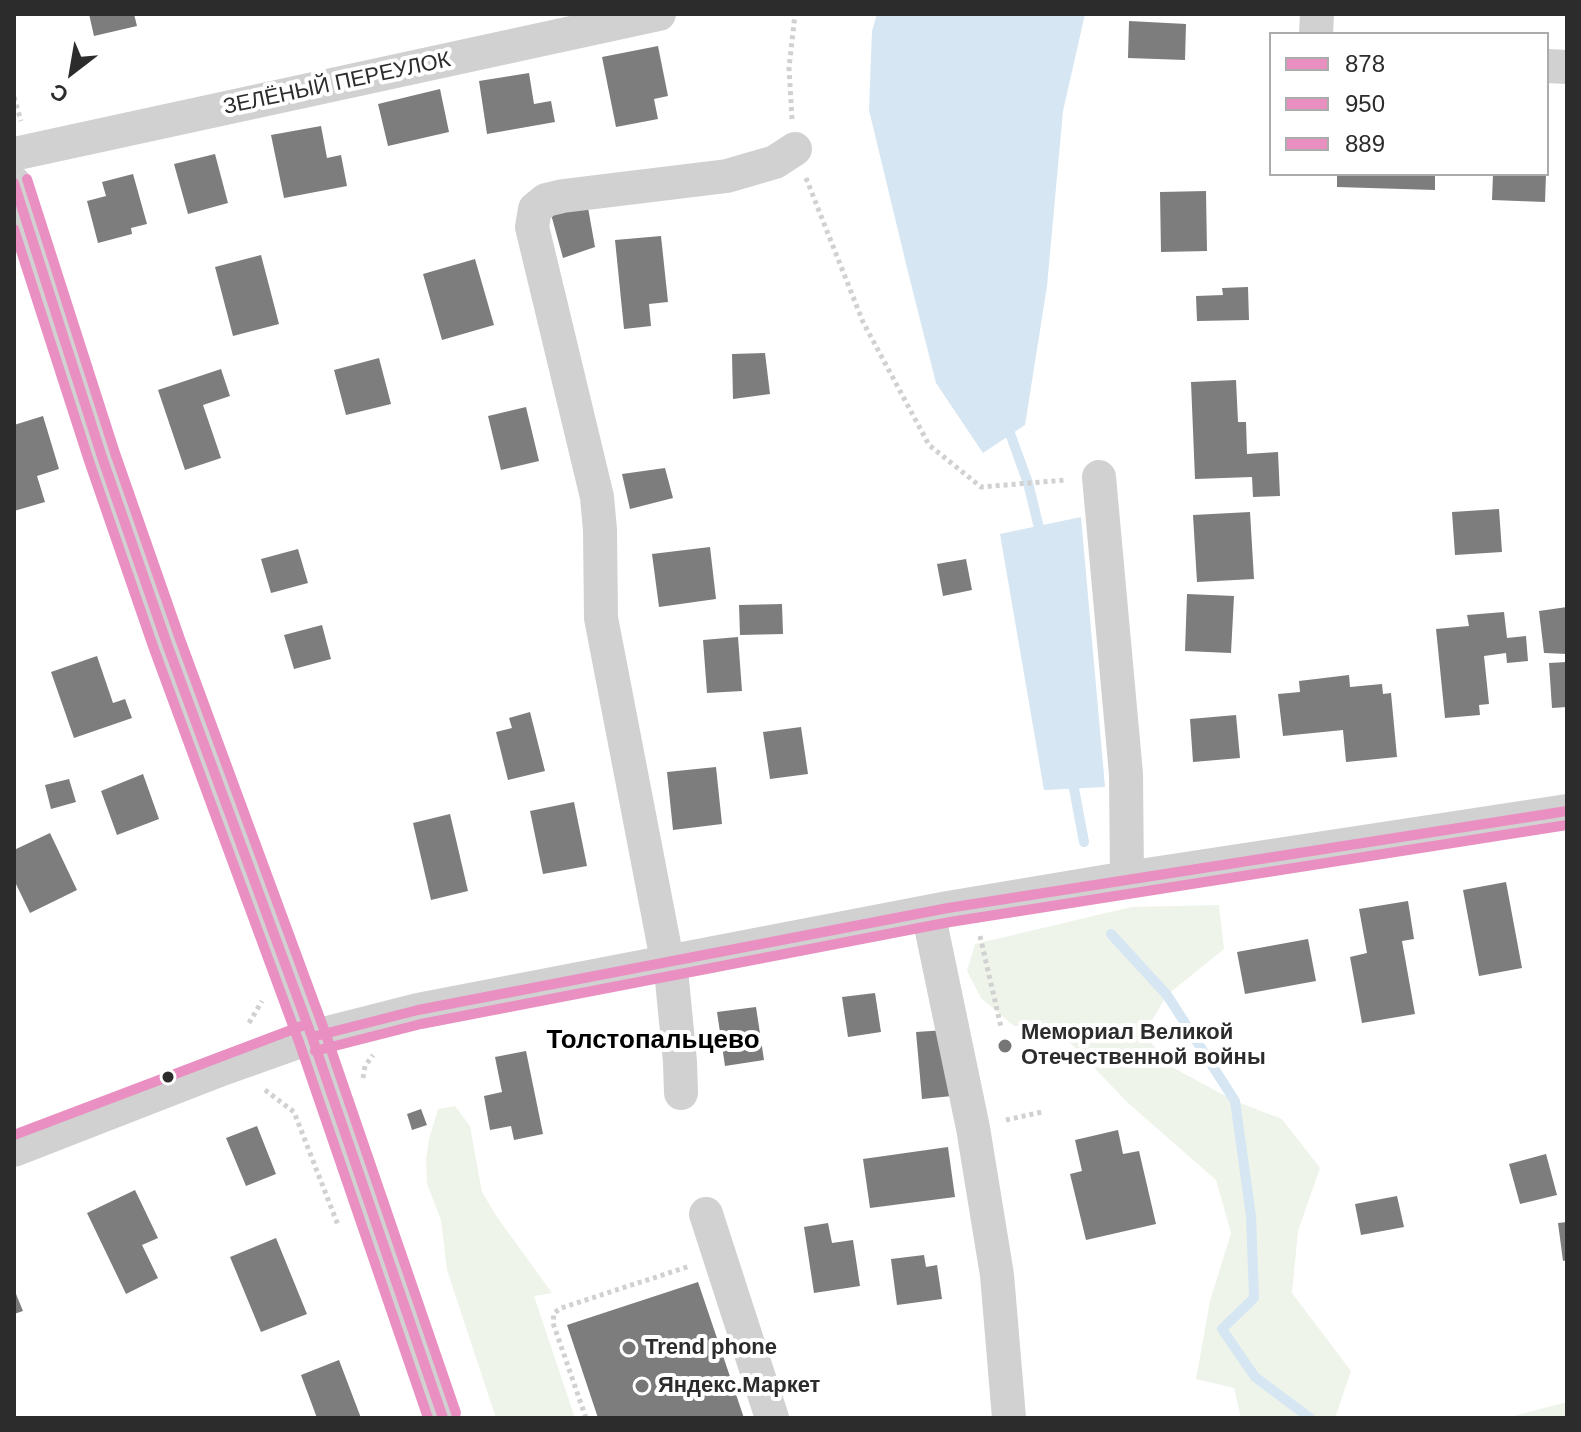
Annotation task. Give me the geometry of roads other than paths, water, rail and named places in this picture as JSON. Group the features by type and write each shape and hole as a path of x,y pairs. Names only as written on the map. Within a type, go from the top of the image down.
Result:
{"street":[{"name":"ЗЕЛЁНЫЙ ПЕРЕУЛОК","path":"22,152 659,14"},
{"path":"681,1093 669,960 601,618 597,497 532,227 535,209 546,200 741,173 775,162 795,149"},
{"path":"14,183 117,500 312,1037 443,1418"},
{"path":"1099,477 1126,774 1127,878"},
{"path":"14,1150 312,1037 418,1010 669,960 930,921 1127,878 1567,811"},
{"path":"930,921 973,1128 997,1275 1009,1418"},
{"path":"706,1214 772,1418"}],"water":[{"path":"877,14 1085,14 1063,111 1047,286 1025,425 983,453 936,383 908,272 869,110 872,31"},
{"path":"1081,517 1105,787 1044,790 1000,534"}],"waterway":[{"path":"1007,425 1028,483 1041,536"},
{"path":"1072,778 1084,842"},
{"path":"1111,934 1167,995 1235,1101 1251,1216 1254,1298 1222,1329 1255,1377 1310,1418"}],"place":[{"name":"Мемориал Великой Отечественной войны","path":"1005,1046"},
{"name":"Trend phone","path":"629,1348"},
{"name":"Яндекс.Маркет","path":"642,1386"}],"district":[{"name":"Толстопальцево","path":"653,1041"}]}
